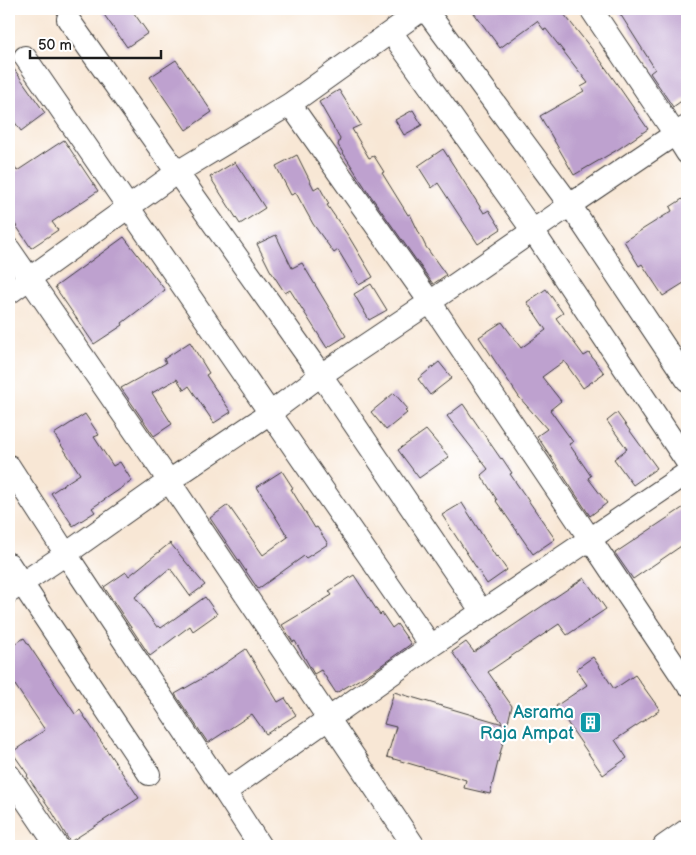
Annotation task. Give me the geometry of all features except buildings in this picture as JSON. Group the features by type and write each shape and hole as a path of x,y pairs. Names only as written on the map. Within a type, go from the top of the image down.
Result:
{"street":[{"path":"9,292 176,172 290,104 424,9 570,205 687,380"},
{"path":"591,9 681,130 687,153"},
{"path":"68,19 321,375 482,612"},
{"path":"391,32 533,231 687,462"},
{"path":"25,57 432,646"},
{"path":"290,104 430,302 687,684"},
{"path":"15,587 270,413 321,375 681,130"},
{"path":"9,249 169,481 414,846"},
{"path":"9,466 260,846"},
{"path":"225,792 432,646 687,473"},
{"path":"9,564 15,587 148,774"},
{"path":"9,775 57,846"},
{"path":"664,846 687,830"}],"place":[{"name":"Asrama Raja Ampat","path":"590,722"}]}
